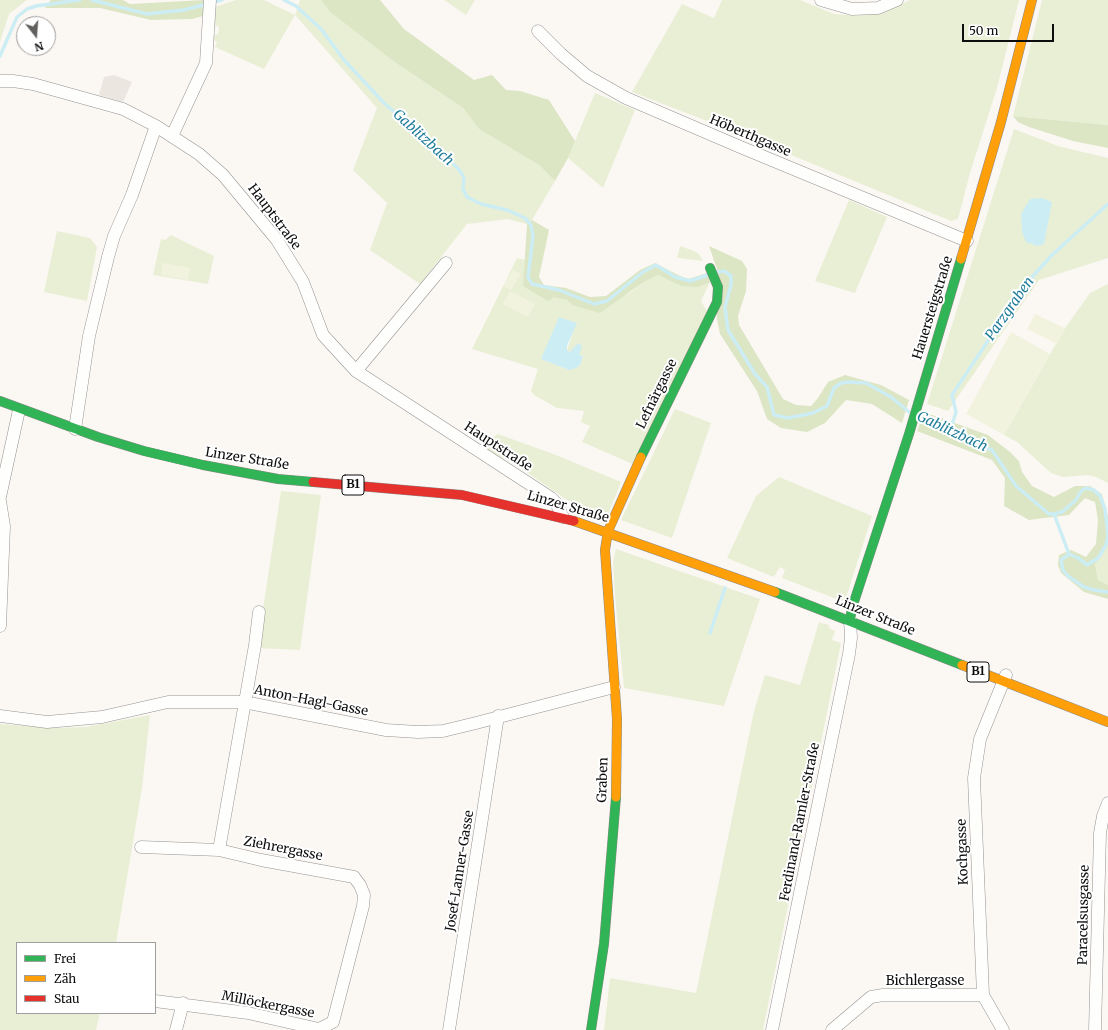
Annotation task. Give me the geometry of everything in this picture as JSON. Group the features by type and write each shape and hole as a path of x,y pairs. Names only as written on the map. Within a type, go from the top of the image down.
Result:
{"street":[{"path":"172,136 206,63 210,0"},
{"path":"821,0 852,9 878,8 897,0"},
{"name":"Hauersteigstraße","path":"850,620 852,608 917,409 947,302 967,241 1001,122 1032,0"},
{"name":"Höberthgasse","path":"538,31 561,54 587,76 626,98 967,241"},
{"name":"Hauptstraße","path":"0,81 6,80 33,84 117,107 156,126 199,154 224,175 277,240 303,282 323,335 356,371 551,498 556,503 563,517"},
{"path":"75,429 89,336 112,243 132,195 156,126"},
{"path":"356,371 446,264"},
{"name":"Lefnärgasse","path":"608,531 633,474 717,302 718,286 710,268"},
{"name":"Linzer Straße","path":"0,401 20,410 144,451 222,469 278,479 462,496 563,517 608,531 1005,677 1108,722"},
{"path":"0,497 20,410"},
{"path":"0,502 4,526 0,626"},
{"name":"Graben","path":"591,1030 604,944 616,796 617,719 605,550 608,531"},
{"path":"219,850 255,645 259,612"},
{"name":"Ferdinand-Ramler-Straße","path":"772,1030 849,654 851,638 850,620"},
{"name":"Kochgasse","path":"1003,1030 983,995 974,778 980,739 1005,677"},
{"name":"Anton-Hagl-Gasse","path":"0,716 47,722 102,718 168,702 244,702 386,730 418,732 443,731 614,687"},
{"name":"Josef-Lanner-Gasse","path":"450,1030 498,716"},
{"name":"Paracelsusgasse","path":"1095,1030 1100,833 1103,816 1108,803"},
{"name":"Ziehrergasse","path":"141,846 219,850 261,860 354,877 360,885 364,895 363,906 354,939"},
{"name":"Millöckergasse","path":"156,1001 184,1003 248,1013 319,1029 333,1022 354,939"},
{"name":"Bichlergasse","path":"832,1030 870,997 883,995 983,995"},
{"path":"176,1030 184,1003"}],"green space":[{"path":"0,0 27,0 9,14 0,42"},
{"path":"51,0 123,0 130,4 204,0 203,16 192,19 151,20 100,8 45,8"},
{"path":"236,0 264,0 295,15 264,69 215,47 217,42 213,40 213,36 218,34 219,29 218,26 213,25 215,7"},
{"path":"300,0 321,0 330,12 393,61 463,108 479,129 539,165 555,181 532,220 527,224 507,219 467,224 420,284 370,250 387,203 353,170 377,108 295,15"},
{"path":"321,0 380,0 404,29 474,80 492,75 506,90 520,91 549,100 575,141 568,158 555,181 539,165 479,129 463,108 393,61 330,12"},
{"path":"444,0 475,0 466,15"},
{"path":"722,0 800,0 834,14 858,16 886,12 910,0 1019,0 997,88 970,173 958,219 951,221 738,133 632,92 682,4 714,18"},
{"path":"1042,0 1108,0 1108,125 1013,116"},
{"path":"595,93 635,110 603,188 568,158"},
{"path":"1013,116 1108,125 1108,148 1073,141 1029,127 1018,122"},
{"path":"1014,129 1058,146 1108,158 1108,258 1039,280 948,411 927,404"},
{"path":"849,200 887,217 855,293 815,281"},
{"path":"532,220 549,230 539,277 544,285 566,288 590,297 606,296 640,270 655,263 688,279 707,273 710,282 698,287 681,286 658,275 642,283 600,313 572,305 567,300 554,297 548,301 523,286 527,224"},
{"path":"57,231 90,238 97,247 87,301 44,292"},
{"path":"171,235 214,256 208,284 153,275 161,239 165,240"},
{"path":"680,246 699,254 703,261 677,258"},
{"path":"709,246 742,261 747,269 746,291 738,316 739,325 783,399 796,405 811,406 828,382 845,375 881,385 909,400 902,423 872,404 846,400 825,423 807,432 781,428 767,419 757,391 720,334 717,319 717,269"},
{"path":"517,258 525,260 523,286 567,300 572,305 628,294 642,283 658,275 681,286 710,282 701,301 708,313 635,465 582,442 590,426 581,422 584,411 557,408 534,395 531,391 538,369 472,349","holes":["576,324 567,350 570,352 578,344 579,355 583,357 580,365 569,370 542,359"]},
{"path":"163,263 190,268 188,280 161,275"},
{"path":"513,270 521,274 511,290 503,286"},
{"path":"1108,284 1108,483 1096,477 1087,475 1063,477 1051,473 1017,442 1004,435 1065,328 1090,293"},
{"path":"510,291 535,304 528,317 503,304"},
{"path":"1035,314 1065,328 1057,344 1027,329"},
{"path":"1011,332 1050,354 1004,435 966,414"},
{"path":"675,409 711,423 672,538 621,520"},
{"path":"924,412 988,435 1019,461 1022,472 1032,486 1054,497 1075,486 1090,486 1102,494 1108,517 1108,546 1095,564 1098,580 1108,585 1108,599 1084,592 1061,573 1058,565 1059,555 1071,550 1086,557 1096,544 1098,520 1095,502 1085,498 1069,515 1029,520 1004,506 1005,478 992,460 917,431"},
{"path":"498,434 556,455 621,482 607,517 567,500 513,463 481,447 481,444"},
{"path":"779,477 872,516 846,598 842,601 782,578 785,570 780,567 774,577 727,558 756,496"},
{"path":"281,491 321,495 300,650 257,648"},
{"path":"1108,546 1108,585 1098,580 1095,564"},
{"path":"616,549 760,599 724,706 624,688 613,562"},
{"path":"819,622 829,625 829,628 835,631 832,640 841,643 763,1030 604,1030 610,978 696,993 754,711 765,675 800,685"},
{"path":"150,715 142,788 116,942 16,942 16,1014 100,1014 96,1030 0,1030 0,724 53,728 86,727"}],"shaded area":[{"path":"114,75 132,82 123,102 99,95 104,77"}],"water":[{"path":"1042,198 1052,202 1044,244 1037,246 1026,242 1022,232 1021,214 1030,199"},
{"path":"559,317 577,323 567,346 567,350 570,352 578,343 582,346 579,355 583,356 580,365 569,370 541,359"}],"waterway":[{"name":"Gablitzbach","path":"0,56 17,17 27,9 36,6 80,0"},
{"name":"Gablitzbach","path":"92,0 147,14 184,10 207,4"},
{"name":"Gablitzbach","path":"213,2 222,0"},
{"name":"Gablitzbach","path":"284,0 296,6 322,30 344,60 385,104 443,153 460,171 464,178 463,189 467,197 481,204 507,210 525,218 531,225 533,236 528,277 532,284 559,290 594,304 607,301 643,272 656,265 675,277 690,281 708,275"},
{"name":"Parzgraben","path":"949,434 956,412 952,395 1025,285 1051,256 1108,204"},
{"name":"Gablitzbach","path":"718,272 724,271 731,276 731,285 725,307 728,330 755,374 767,387 774,415 788,418 813,413 827,406 834,388 841,383 848,382 866,383 891,397 909,412"},
{"name":"Gablitzbach","path":"918,418 958,438 992,450 1016,486 1049,514 1062,512 1076,500 1081,491 1086,488 1094,490 1100,496 1105,509 1108,535 1106,545 1098,558 1087,565 1078,558 1069,554 1061,560 1063,570 1068,576 1084,587 1108,592"},
{"path":"1054,514 1069,554"},
{"path":"710,633 725,588"}],"traffic: fast":[{"path":"850,620 852,608 909,434 961,259"},
{"path":"641,457 717,302 718,287 710,268"},
{"path":"0,401 98,437 144,451 203,465 278,479 313,482"},
{"path":"775,592 962,665"},
{"path":"591,1030 604,944 616,797"}],"traffic: slow":[{"path":"961,259 1001,122 1032,0"},
{"path":"616,797 617,719 605,550 608,531 641,457"},
{"path":"574,521 775,592"},
{"path":"962,665 1108,722"}],"traffic: jam":[{"path":"313,482 462,495 574,521"}]}
